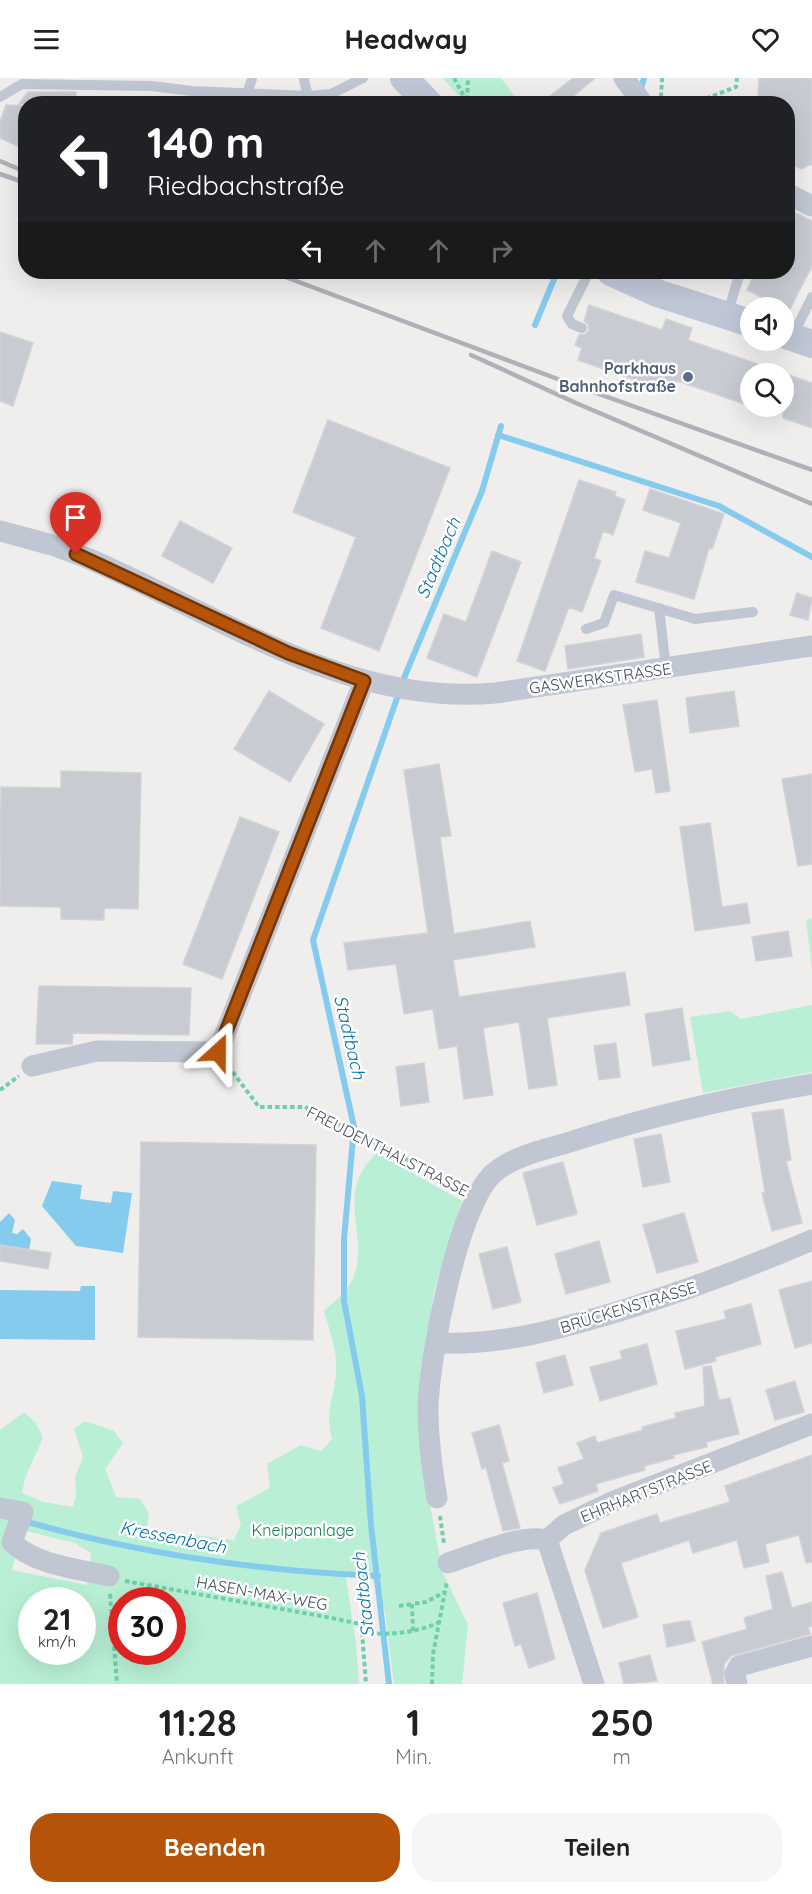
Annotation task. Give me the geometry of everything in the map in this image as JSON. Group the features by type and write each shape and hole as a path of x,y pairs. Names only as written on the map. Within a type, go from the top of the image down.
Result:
{"street":[{"path":"404,78 421,96"},
{"path":"627,82 638,96"},
{"path":"795,198 812,206"},
{"path":"626,279 657,293 738,319"},
{"name":"GASWERKSTRASSE","path":"0,531 52,545 87,558 297,657 364,681 413,692 459,696 478,695 812,646"},
{"path":"32,1066 97,1052 218,1052 364,681"},
{"name":"FREUDENTHALSTRASSE","path":"476,1196 484,1182 495,1172 525,1156 668,1112 812,1084"},
{"path":"437,1498 432,1468 428,1407 437,1342 451,1274 476,1196"},
{"name":"BRÜCKENSTRASSE","path":"437,1342 484,1343 560,1328 679,1293 812,1240"},
{"name":"EHRHARTSTRASSE","path":"547,1540 564,1525 614,1501 812,1424"},
{"path":"0,1508 23,1512 12,1542 25,1552 109,1576"},
{"path":"448,1563 522,1540 539,1538 547,1540 594,1684"},
{"path":"737,1684 735,1674 739,1666 812,1646"}],"lane":[{"path":"324,96 363,78"},
{"path":"247,94 252,79"},
{"path":"304,81 308,96"},
{"path":"0,97 22,84 152,86 255,96"},
{"path":"582,328 572,324 567,316 586,279"},
{"path":"738,319 740,279"},
{"path":"796,339 812,297"},
{"path":"586,629 604,623 614,595 695,619 753,612"},
{"path":"659,608 666,668"}],"path":[{"path":"454,78 463,96"},
{"path":"467,96 468,78"},
{"path":"661,96 662,78"},
{"path":"713,96 736,87 737,78"},
{"name":"FREUDENTHALSTRASSE","path":"218,1052 259,1107 305,1107 335,1125 476,1196"},
{"path":"432,1684 433,1653 445,1592 448,1563 437,1498"},
{"path":"109,1576 117,1684"},
{"name":"HASEN-MAX-WEG","path":"109,1576 360,1624 362,1632 369,1633 413,1631 440,1622"},
{"path":"399,1606 426,1602 445,1592"},
{"path":"412,1604 413,1631"},
{"path":"362,1632 366,1684"}],"green space":[{"path":"442,78 501,78 514,96 459,96"},
{"path":"812,918 812,970 806,920"},
{"path":"812,1005 812,1072 703,1093 690,1017 730,1011 741,1019"},
{"name":"Kneippanlage","path":"377,1153 462,1201 435,1288 421,1372 424,1474 443,1573 468,1625 462,1684 394,1684 385,1612 370,1573 345,1572 356,1643 359,1684 0,1684 0,1430 24,1412 36,1423 43,1438 25,1478 22,1493 44,1502 73,1507 76,1496 75,1477 83,1457 74,1429 85,1421 114,1431 123,1443 105,1469 116,1497 140,1499 149,1513 147,1529 234,1540 241,1525 236,1506 270,1488 267,1464 301,1445 321,1451 332,1439 329,1414 336,1375 336,1359 324,1311 348,1288 356,1268 358,1252 354,1202 356,1185 363,1169","holes":["22,1530 75,1543 91,1553 87,1585 12,1570"]}],"water":[{"path":"52,1181 82,1185 80,1199 111,1203 113,1191 132,1193 123,1253 76,1246 42,1206"},
{"path":"9,1213 15,1220 12,1233 17,1234 23,1229 31,1239 29,1250 0,1245 0,1222"},
{"path":"81,1286 95,1286 95,1340 0,1339 0,1290 80,1291"}],"building":[{"path":"573,78 595,78 574,96 550,96"},
{"path":"759,78 812,78 812,164 801,169 795,166 795,96 758,96"},
{"path":"28,92 76,92 76,96 25,96"},
{"path":"6,105 18,106 18,146 0,138 0,122"},
{"path":"795,212 812,221 812,266 794,301 794,297 761,297 747,290 752,279 795,279"},
{"name":"Parkhaus Bahnhofstraße","path":"589,305 662,330 666,319 692,328 688,340 755,363 740,363 740,403 675,380 671,393 578,360 582,348 575,345 579,335 586,334 589,330 588,324 584,321"},
{"path":"0,332 33,343 13,406 0,401"},
{"path":"794,377 812,383 812,428 783,418 794,417"},
{"path":"328,420 450,468 379,651 321,628 356,537 293,512"},
{"path":"579,480 616,492 615,496 625,500 613,535 603,531 594,558 601,561 582,612 569,607 545,671 517,661"},
{"path":"650,489 724,514 712,549 709,548 694,599 636,582 645,551 669,558 681,523 643,510"},
{"path":"180,521 232,548 213,583 162,556"},
{"path":"492,551 521,562 477,677 427,658 444,614 466,622"},
{"path":"797,593 812,598 808,620 790,615"},
{"path":"641,634 644,657 568,669 565,646"},
{"path":"269,691 324,724 290,782 234,749"},
{"path":"734,691 739,726 690,733 686,698"},
{"path":"657,700 670,791 656,793 652,769 635,772 623,705"},
{"path":"439,764 451,836 440,837 454,934 530,921 535,947 453,960 459,997 625,972 630,1005 547,1018 557,1085 529,1089 519,1022 483,1028 493,1095 464,1099 457,1046 439,1049 433,1009 404,1014 396,964 348,970 344,943 428,933 404,770"},
{"path":"61,771 141,773 138,909 104,908 104,920 61,919 61,907 0,906 1,787 61,788"},
{"path":"812,774 812,864 798,866 782,779"},
{"path":"240,817 279,832 222,979 183,964"},
{"path":"710,823 722,907 747,903 750,923 695,931 680,827"},
{"path":"788,931 792,956 756,961 752,937"},
{"path":"39,986 191,988 189,1035 73,1033 72,1044 36,1044"},
{"path":"682,1008 690,1060 653,1066 645,1014"},
{"path":"616,1043 620,1077 599,1080 594,1046"},
{"path":"424,1063 429,1102 401,1106 396,1067"},
{"path":"783,1109 791,1160 786,1161 802,1223 772,1231 762,1193 765,1192 752,1113"},
{"path":"661,1134 670,1182 643,1187 634,1139"},
{"path":"141,1142 316,1145 313,1340 138,1337"},
{"path":"563,1162 577,1214 537,1225 523,1173"},
{"path":"684,1213 698,1262 657,1273 643,1225"},
{"path":"599,1241 610,1282 566,1294 555,1254"},
{"path":"0,1245 51,1253 48,1269 0,1261"},
{"path":"507,1247 521,1302 493,1309 479,1254"},
{"path":"812,1281 812,1343 795,1348 779,1290"},
{"path":"751,1304 761,1344 715,1357 716,1361 685,1369 676,1331 726,1319 724,1311"},
{"path":"647,1344 657,1384 600,1401 590,1367 622,1359 620,1351"},
{"path":"565,1355 573,1385 544,1393 536,1363"},
{"path":"711,1366 719,1400 730,1398 739,1434 706,1442 707,1447 673,1455 674,1458 644,1466 645,1470 596,1484 598,1491 560,1504 553,1488 564,1484 558,1468 584,1459 577,1443 595,1436 597,1443 643,1430 642,1427 676,1418 675,1413 705,1406 703,1367"},
{"path":"795,1381 804,1412 775,1420 766,1390"},
{"path":"499,1425 509,1461 502,1463 520,1528 503,1531 486,1467 482,1469 472,1433"},
{"path":"812,1455 812,1562 806,1563 799,1535 765,1544 769,1562 744,1568 737,1540 693,1553 689,1540 621,1563 638,1617 603,1628 585,1570 601,1533 657,1514 660,1523 730,1502 725,1486"},
{"path":"782,1572 792,1608 812,1602 812,1626 808,1627 810,1634 731,1656 724,1664 724,1684 713,1684 702,1642 747,1629 744,1618 773,1609 766,1576"},
{"path":"537,1593 555,1659 529,1668 521,1644 515,1646 503,1603"},
{"path":"690,1621 695,1641 667,1647 663,1625"},
{"path":"650,1655 657,1681 624,1684 619,1663"}],"waterway":[{"name":"Stadtbach","path":"640,91 644,78"},
{"name":"Stadtbach","path":"535,325 554,279"},
{"name":"Stadtbach","path":"389,1684 371,1525 362,1396 344,1301 344,1239 354,1127 313,940 404,678 482,491 501,426"},
{"path":"498,435 719,506 812,557"},
{"name":"Kressenbach","path":"24,1521 112,1543 200,1559 289,1570 378,1576"}],"railway":[{"path":"0,161 18,169"},
{"path":"0,174 18,180"},
{"path":"291,279 571,384 812,470"},
{"path":"471,355 576,403 812,504"}],"place":[{"name":"Parkhaus Bahnhofstraße","path":"688,377"}],"route":[{"path":"76,554 136,580 266,644 364,681 218,1052"}]}
